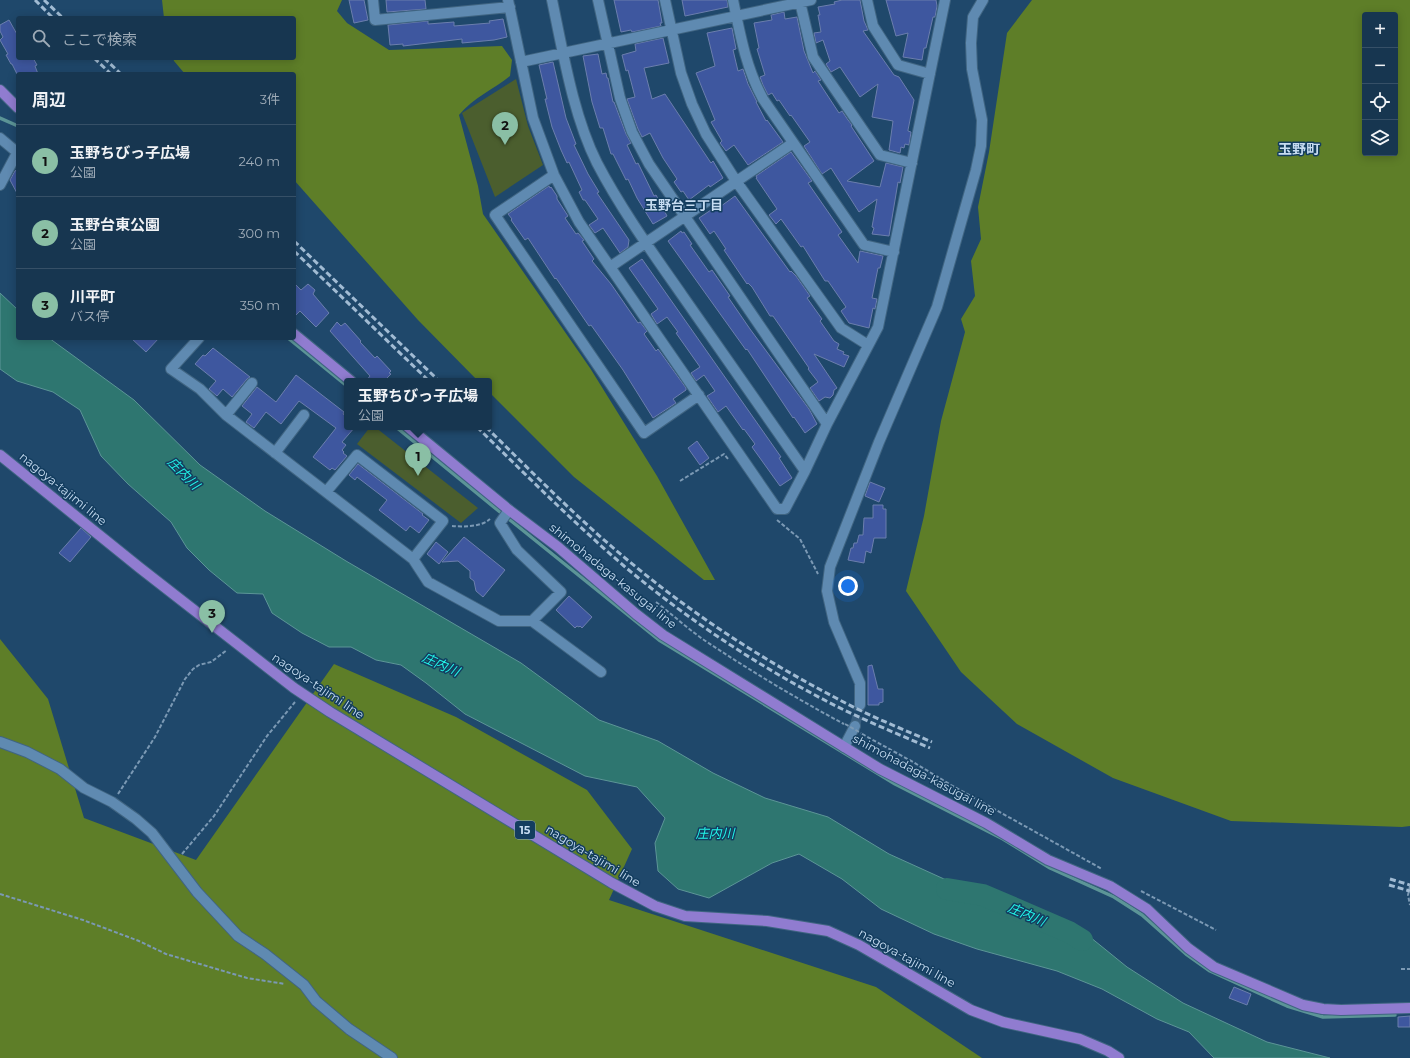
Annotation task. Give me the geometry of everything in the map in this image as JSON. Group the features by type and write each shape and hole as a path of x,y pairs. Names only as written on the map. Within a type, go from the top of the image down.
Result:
{"main road":[{"path":"0,90 16,106"},
{"path":"296,336 347,378"},
{"name":"shimohadaga-kasugai line","path":"412,430 509,510 558,547 636,614 663,635 880,769 986,823 1048,860 1110,886 1147,910 1188,948 1214,968 1303,1005 1323,1009 1341,1010 1410,1008"},
{"name":"nagoya-tajimi line","path":"0,455 140,568 300,692 330,712 612,883 654,906 685,916 767,921 828,931 859,945 971,1010 1003,1022 1080,1038 1108,1050 1119,1058"}],"street":[{"path":"373,0 375,20 509,4 533,118 554,175 579,222 777,509 785,509 827,424 878,327 945,0"},
{"path":"552,0 578,114 597,162 612,189 646,242 805,471"},
{"path":"598,0 606,43 620,98 632,132 649,164 827,424"},
{"path":"665,0 681,73 692,104 706,134 736,181 840,328 868,345"},
{"path":"733,0 748,64 754,82 763,99 864,245 894,252"},
{"path":"521,62 811,0"},
{"path":"867,0 873,26 898,65 930,74"},
{"path":"860,705 860,683 834,622 827,591 830,567 879,442 937,307 976,170 982,120 972,69 971,43 973,17 982,0"},
{"path":"800,2 813,57 880,155 912,163"},
{"path":"0,138 16,151"},
{"path":"610,267 793,143"},
{"path":"0,185 16,157"},
{"path":"554,175 495,215 644,433 699,395"},
{"path":"197,340 171,369 200,389 226,415 413,559 428,582 499,621 532,621 601,672"},
{"path":"226,415 252,383"},
{"path":"275,453 304,415"},
{"path":"326,492 357,455 443,521 413,559"},
{"path":"509,510 500,523 517,550 561,592 532,621"},
{"path":"844,747 854,728"},
{"path":"0,742 26,752 60,769 84,788 112,802 136,819 152,833 197,892 238,936 265,954 304,985 316,1001 349,1029 392,1058"}],"path":[{"path":"680,481 724,454 728,460"},
{"path":"443,521 448,526 463,527 485,523 491,519 500,523"},
{"path":"776,519 800,539 827,591"},
{"path":"656,602 706,641 804,703 854,728 951,785 1103,870"},
{"path":"112,802 154,737 184,679 193,669 199,665 211,662 230,648 234,642"},
{"path":"174,862 214,816 267,736 296,700 300,692"},
{"path":"1410,886 1408,895 1410,905"},
{"path":"1136,888 1216,930"},
{"path":"0,894 83,920 139,941 166,954 247,978 281,984 304,985"},
{"path":"1401,969 1410,969"}],"shaded area":[{"path":"516,79 528,126 543,165 495,197 462,113"},
{"path":"368,430 379,430 478,508 461,523 357,444"}],"green space":[{"path":"162,0 342,0 337,11 347,23 389,50 502,46 512,60 510,76 477,99 459,115 478,186 483,214 590,368 657,476 715,580 704,580 574,477 492,395 492,378 475,378 418,320 296,182 296,72 183,72 174,61 296,60 296,16 164,16"},
{"path":"1032,0 1410,0 1410,826 1402,827 1231,821 1113,778 1017,724 961,672 906,591 924,516 941,421 965,332 961,319 975,296 971,261 981,239 978,207 989,152 1007,33"},
{"path":"0,639 48,699 84,818 196,860 334,664 456,717 587,790 632,849 609,900 876,987 982,1058 0,1058"}],"water":[{"name":"庄内川","path":"0,293 16,308 16,340 52,340 134,400 200,465 265,511 346,561 521,663 599,720 658,741 713,773 765,798 828,817 889,854 1030,918 1090,937 1127,967 1183,1003 1267,1042 1330,1058 1214,1058 1189,1032 1157,1019 1102,989 1057,971 977,949 934,934 881,909 842,879 799,854 772,863 709,898 678,889 658,871 655,843 665,818 637,787 585,776 465,714 401,665 376,660 351,647 329,647 302,633 272,613 263,594 237,593 209,570 187,548 171,522 128,484 101,456 80,410 53,392 17,381 0,369"}],"building":[{"path":"349,0 364,0 368,20 354,23"},
{"path":"386,0 425,0 426,9 387,12"},
{"path":"614,0 658,0 662,23 660,23 661,26 632,32 631,30 621,32"},
{"path":"682,0 727,0 728,7 685,16"},
{"path":"842,0 860,0 864,21 868,30 863,31 894,75 899,77 914,100 908,130 911,132 909,145 905,144 904,148 901,147 900,153 889,150 893,121 872,117 878,84 860,97 840,67 831,72 826,64 830,61 823,40 816,43 814,33 821,32 818,7 835,4 834,2"},
{"path":"886,0 936,0 937,6 935,17 933,17 922,60 903,57 908,33 896,36"},
{"path":"784,12 785,19 797,17 804,51 813,73 815,71 821,80 818,81 839,113 842,111 852,125 851,126 874,161 847,181 880,187 886,163 903,167 900,183 898,182 889,236 872,234 877,199 859,212 831,168 822,174 804,146 810,142 779,100 777,101 772,93 768,95 763,85 760,77 765,75 757,49 759,48 754,23 772,20 771,15"},
{"path":"503,19 507,37 494,40 462,43 462,39 403,46 403,44 390,45 388,25 428,21 428,24 454,22 454,26 490,23 489,21"},
{"path":"9,20 16,32 16,60 34,60 37,65 35,66 37,72 16,72 6,55 8,54 0,40 3,37 0,31 0,25"},
{"path":"732,28 736,49 733,50 738,71 743,69 748,84 766,121 767,120 783,142 748,165 734,145 726,151 720,143 722,141 711,122 715,120 696,73 715,66 707,33"},
{"path":"663,38 669,63 644,68 652,99 665,94 711,163 713,161 723,178 710,187 709,185 689,200 674,182 677,179 663,158 650,133 642,137 627,99 635,97 628,70 626,71 622,55 636,51 635,44"},
{"path":"598,54 602,74 606,73 613,102 631,143 627,145 636,164 638,163 654,196 656,195 667,216 653,224 637,198 628,179 626,180 613,154 611,154 603,128 600,128 592,102 583,56"},
{"path":"553,62 566,118 576,144 574,145 588,174 599,192 597,193 629,240 628,247 620,253 603,228 595,233 589,225 598,219 585,200 583,200 579,192 582,190 569,162 567,163 552,127 539,65"},
{"path":"791,152 812,181 808,183 842,232 838,235 858,263 860,251 883,256 880,268 878,268 872,298 877,299 875,309 873,308 869,328 849,323 841,311 846,307 828,281 825,281 803,246 801,247 781,219 776,224 769,215 777,209 756,176"},
{"path":"16,170 16,191 10,180"},
{"path":"549,186 557,196 557,199 568,216 565,218 576,234 578,233 584,240 582,241 594,259 592,261 611,284 638,323 640,322 647,331 644,334 656,351 658,349 686,388 686,390 673,399 676,403 653,418 623,370 591,325 589,326 556,278 555,279 528,238 525,240 508,214"},
{"path":"735,196 790,272 791,271 796,276 810,296 807,298 822,319 820,321 834,341 839,344 837,349 844,352 843,354 849,356 844,367 814,354 837,388 834,390 833,395 830,398 825,397 819,401 810,388 818,382 808,369 809,368 773,316 770,316 752,287 748,283 747,284 724,250 726,249 714,231 710,234 699,218 714,208 717,209"},
{"path":"681,231 682,233 684,232 692,244 690,245 709,272 712,270 750,329 809,409 817,424 805,433 794,417 793,418 747,349 746,350 668,241"},
{"path":"642,259 781,457 779,458 792,478 780,486 752,447 755,444 726,406 718,412 707,396 715,391 704,375 696,381 691,373 700,367 676,333 678,332 667,317 657,324 651,314 658,309 629,268"},
{"path":"308,284 315,290 313,294 329,313 316,327 300,311 296,315 296,285 301,290"},
{"path":"337,322 341,326 345,323 375,358 377,356 391,371 389,373 391,374 387,378 368,378 370,376 330,331"},
{"path":"133,340 157,340 146,352"},
{"path":"213,348 250,377 232,397 223,389 217,396 209,389 216,381 195,364 203,355 205,356"},
{"path":"296,375 344,412 344,430 352,430 342,442 346,445 342,450 344,452 343,453 347,456 335,470 332,468 330,470 313,457 336,428 299,401 281,424 266,412 254,428 246,422 252,414 242,406 257,387 276,402"},
{"path":"697,441 709,458 700,465 688,448"},
{"path":"358,464 429,520 419,533 410,526 406,531 379,510 387,500 357,477 355,480 349,475"},
{"path":"870,482 885,488 879,502 865,496"},
{"path":"873,505 883,505 883,509 886,509 886,538 874,538 871,553 866,551 864,563 848,560 854,543 857,543 859,535 863,535 864,518 873,518"},
{"path":"81,528 91,537 70,562 59,553"},
{"path":"464,537 505,570 483,597 476,591 474,581 470,578 470,571 458,561 442,562"},
{"path":"436,542 448,552 439,564 427,554"},
{"path":"569,596 592,617 582,628 577,626 575,628 556,610"},
{"path":"872,665 878,689 883,689 883,702 879,703 879,705 868,705 868,666"},
{"path":"1234,987 1251,994 1247,1005 1229,998"},
{"path":"1410,1016 1410,1027 1398,1027 1398,1017"}],"waterway":[{"path":"0,118 16,125"},
{"path":"290,340 344,384"},
{"path":"400,430 500,512"},
{"path":"510,520 659,640 895,784 1003,839 1050,868 1114,897 1142,915 1186,954 1210,971 1287,1006 1323,1017 1395,1015"},
{"name":"庄内川","path":"947,889 983,895 1069,932 1082,940"}],"tunnel":[{"path":"855,726 860,705"}],"railway":[{"path":"35,0 51,16"},
{"path":"44,0 61,16"},
{"path":"96,60 109,72"},
{"path":"106,60 119,72"},
{"path":"296,243 436,378"},
{"path":"296,253 426,378"},
{"path":"480,430 549,498 624,566 699,624 780,676 836,706 930,748"},
{"path":"489,430 597,534 683,604 758,654 810,684 860,710 932,742"},
{"path":"1390,879 1410,885"},
{"path":"1389,885 1410,891"}],"place":[{"name":"玉野台東公園","path":"505,145"},
{"name":"玉野ちびっ子広場","path":"418,476"},
{"name":"川平町","path":"212,633"}],"district":[{"name":"玉野町","path":"1299,149"},
{"name":"玉野台三丁目","path":"684,205"}]}
